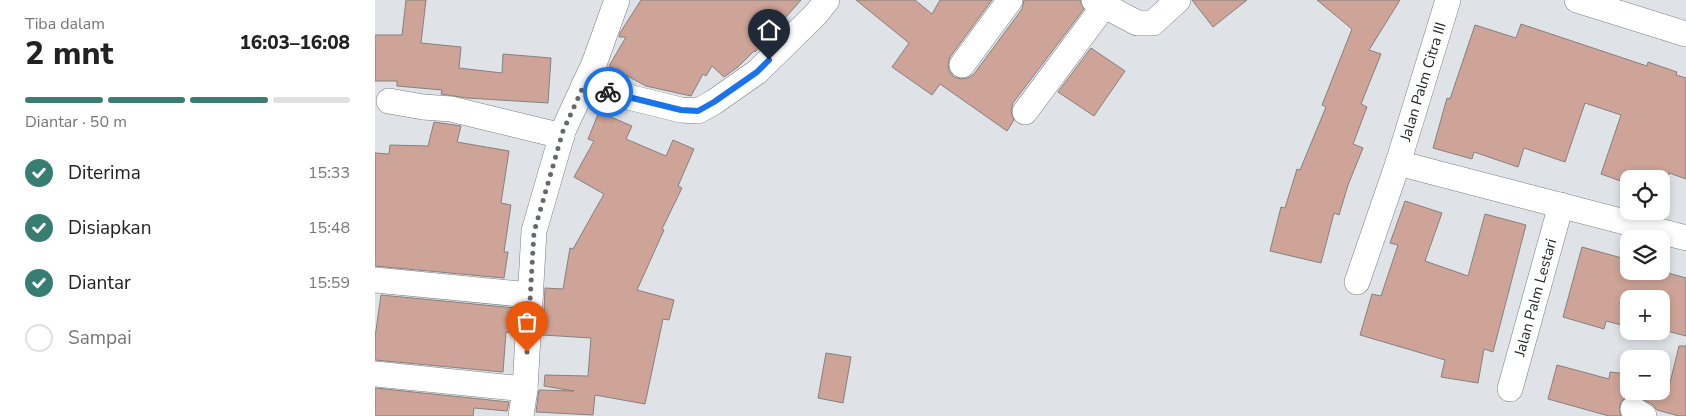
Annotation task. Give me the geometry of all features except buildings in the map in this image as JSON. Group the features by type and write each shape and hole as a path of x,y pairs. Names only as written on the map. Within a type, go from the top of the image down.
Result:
{"street":[{"path":"521,416 525,389 534,232 562,136 594,64 617,0"},
{"path":"584,85 681,110 698,111 757,72 816,14 827,0"},
{"path":"962,65 1009,0"},
{"path":"1025,112 1099,3 1137,23 1153,23 1178,0"},
{"name":"Jalan Palm Citra III","path":"1357,282 1398,163 1449,0"},
{"path":"1577,0 1686,34"},
{"path":"389,101 423,107 451,109 562,136"},
{"path":"1398,163 1686,238"},
{"name":"Jalan Palm Lestari","path":"1510,389 1561,206"},
{"path":"375,280 530,295"},
{"path":"375,374 525,389"}],"way so far":[{"path":"527,352 534,232 563,131 584,85 608,92"}],"route":[{"path":"608,92 681,110 698,111 757,72 769,60"}]}
